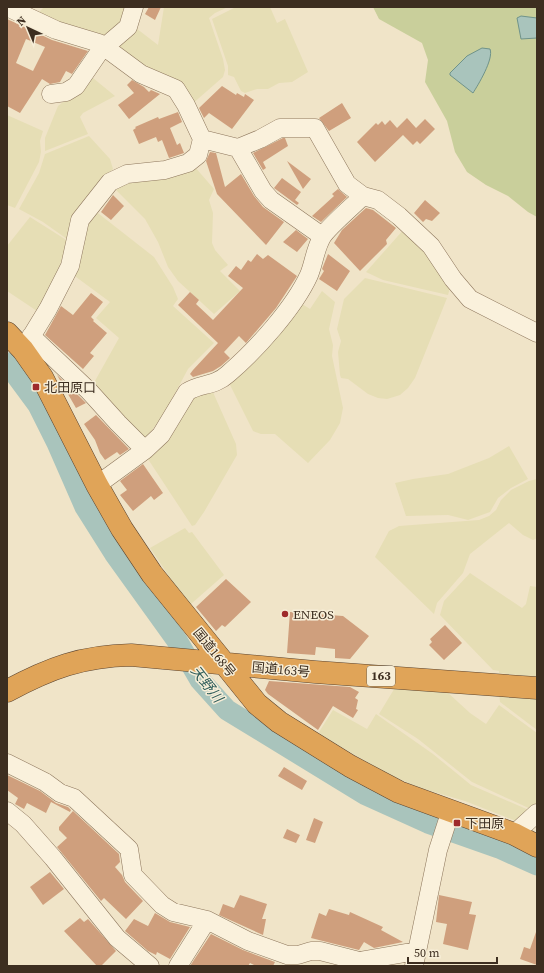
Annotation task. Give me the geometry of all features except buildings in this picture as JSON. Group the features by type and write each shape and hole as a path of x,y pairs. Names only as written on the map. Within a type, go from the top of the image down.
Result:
{"highway":[{"name":"国道168号","path":"7,333 27,343 42,377 122,529 214,663 257,704 279,722 350,766 449,816 514,834 537,846"},
{"name":"国道163号","path":"7,691 38,674 74,661 104,655 131,655 214,663 537,688"}],"street":[{"path":"7,7 56,30 99,43 141,74 176,90 186,105 202,140 198,155 188,163 165,170 127,174 110,182 80,220 70,266 48,309 27,343 89,391 118,423 146,450"},
{"path":"51,94 66,92 76,86 105,47 128,27 134,7"},
{"path":"202,140 238,148 260,139 280,128 315,128 347,184 363,196 378,200 399,216 431,246 453,279 470,299 537,333"},
{"path":"238,148 263,191 271,200 322,236"},
{"path":"98,485 146,450 164,430 187,392 215,384 228,375 277,323 309,275 322,236 363,196"},
{"path":"7,763 45,782 60,793 74,798 129,849 133,875 162,904 173,912 206,920 248,941 287,955 298,955 311,950 320,951 344,961 416,959 438,850 449,816"},
{"path":"7,811 23,824 53,858 117,938 151,965"},
{"path":"514,834 537,813"},
{"path":"178,966 206,920"}],"shaded area":[{"path":"44,7 131,7 127,20 105,41 35,16"},
{"path":"164,7 228,7 215,13 209,18 223,59 225,70 223,77 191,105 160,76 112,45 132,25 158,45"},
{"path":"236,7 270,7 277,23 285,19 308,72 292,82 279,83 268,89 257,89 245,93 241,91 234,77 228,75 228,66 212,19"},
{"path":"93,78 115,96 83,113 80,117 88,134 45,151 45,138 58,106"},
{"path":"7,115 43,131 40,141 41,152 39,162 15,208 7,205"},
{"path":"89,136 110,159 113,169 97,185 73,215 67,239 43,222 19,209 39,173 45,154"},
{"path":"194,166 214,189 209,200 213,213 212,243 215,250 228,265 220,271 240,291 214,314 178,281 168,267 158,242 145,219 115,189 115,184"},
{"path":"94,210 154,257 173,287 178,299 173,306 214,343 188,369 165,412 142,444 91,388 119,338 96,318 110,302 72,274 81,235"},
{"path":"30,217 68,241 59,269 37,311 7,291 7,246"},
{"path":"405,228 420,241 451,285 448,295 383,280 366,272"},
{"path":"365,278 447,298 415,378 408,388 400,395 387,399 378,398 368,394 348,379 341,378 340,375 338,352 341,341 337,329 344,299"},
{"path":"322,291 335,302 329,329 333,345 332,356 343,408 340,423 330,440 308,463 275,434 261,434 253,431 228,381 297,301 310,309"},
{"path":"212,390 236,444 237,455 204,512 195,525 192,526 146,456 189,399"},
{"path":"509,446 528,479 511,488 498,498 490,512 468,520 448,515 406,516 395,483 448,474 489,458"},
{"path":"537,479 537,538 533,540 523,535 509,523 470,554 463,573 437,603 434,614 375,557 389,531 399,526 479,520 489,516 496,510 501,500 511,490 529,481"},
{"path":"185,528 189,533 192,532 224,575 191,604 179,591 150,548"},
{"path":"470,573 522,608 526,604 530,586 537,587 537,677 499,673 499,671 493,670 440,615 444,601"},
{"path":"396,686 446,691 470,713 486,724 499,705 537,733 537,809 535,811 472,782 418,739 379,714"},
{"path":"499,693 537,696 537,730 500,702"},
{"path":"333,710 367,729 376,714 433,754 471,785 531,811 516,821 465,801 420,788 388,774 322,736 319,732"}],"green space":[{"path":"373,7 537,7 537,217 528,212 508,196 486,185 467,172 455,152 447,121 425,82 428,60 422,43 379,19"}],"water":[{"path":"521,16 537,18 537,38 521,39 517,18"},
{"path":"482,48 490,49 490,59 485,72 473,93 450,75 450,73 467,56"}],"waterway":[{"name":"天野川","path":"7,363 38,405 57,443 85,507 114,553 178,642 200,680 227,710 366,795 428,823 499,848 537,865"}],"place":[{"name":"北田原口","path":"36,387"},
{"name":"ENEOS","path":"285,614"},
{"name":"下田原","path":"457,823"}]}
